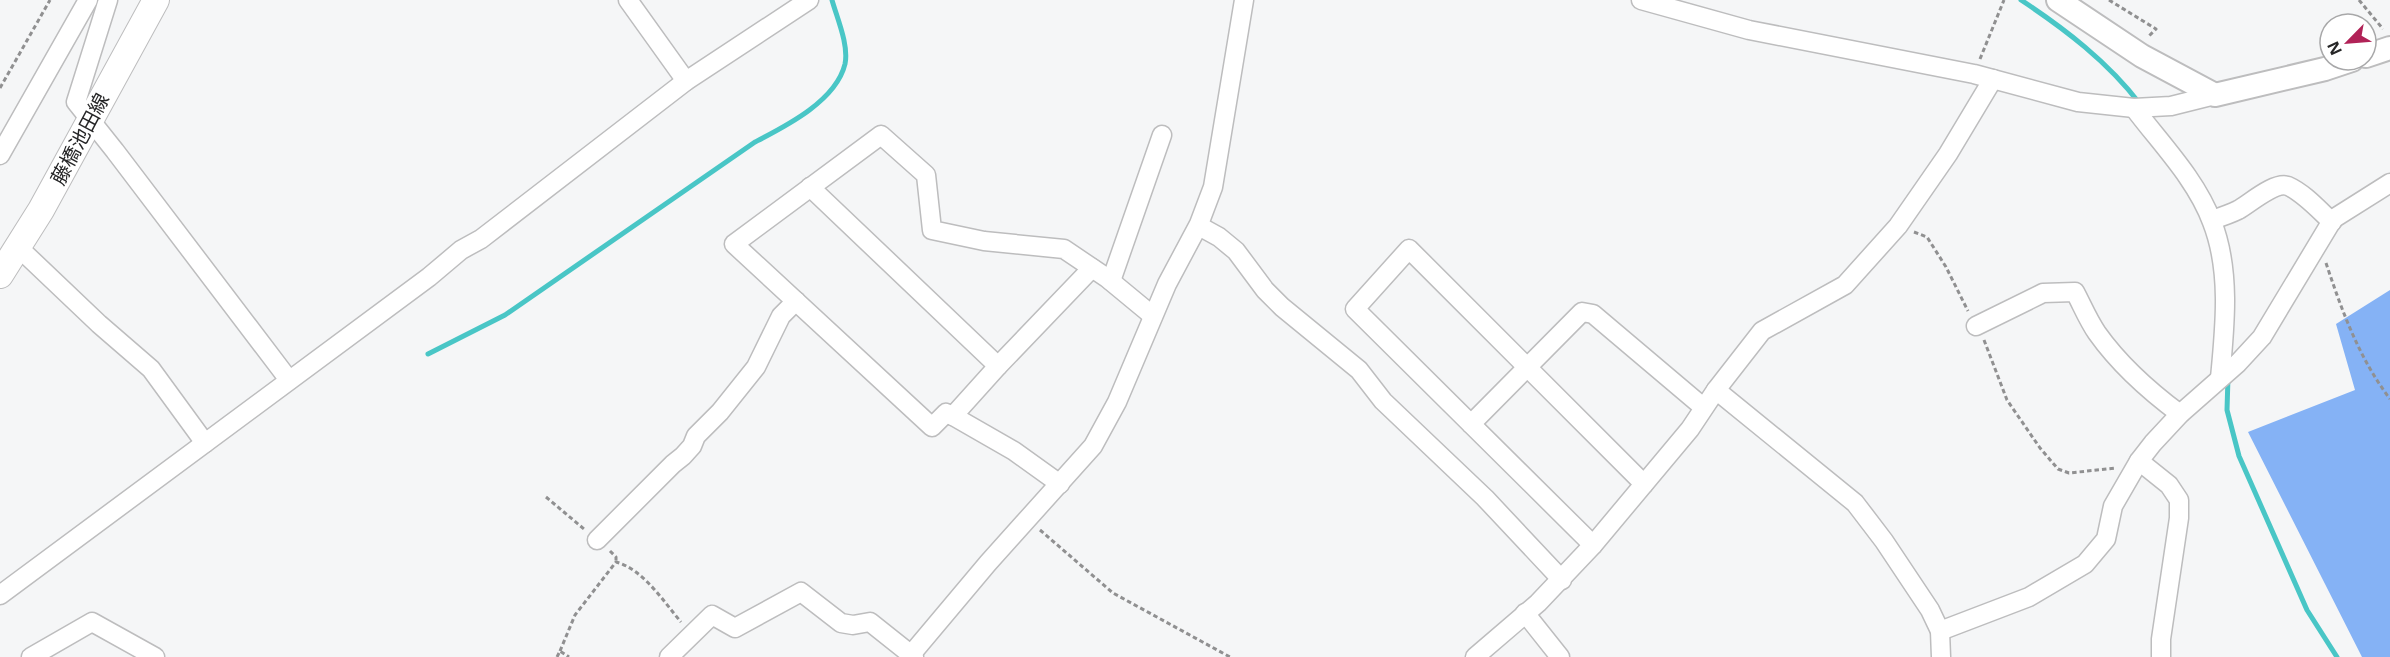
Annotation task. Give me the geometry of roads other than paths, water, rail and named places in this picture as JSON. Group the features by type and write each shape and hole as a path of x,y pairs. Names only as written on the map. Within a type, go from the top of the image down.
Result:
{"main road":[{"name":"藤橋池田線","path":"0,275 41,210 156,0"}],"street":[{"path":"0,155 88,0"},
{"path":"108,0 76,102 289,380"},
{"path":"628,0 686,81"},
{"path":"0,596 429,277 461,250 481,239 686,81 809,0"},
{"path":"669,657 712,615 735,628 801,592 841,623 853,625 870,622 911,656 988,562 1093,446 1117,402 1167,284 1198,226 1212,187 1244,0"},
{"path":"1641,0 1749,30 1974,74 2078,102 2133,108 2171,106 2318,71"},
{"path":"2058,0 2135,52 2215,95"},
{"path":"1475,657 1562,580 1593,546 1690,429 1703,407 1762,331 1845,285 1898,226 1948,154 1993,79"},
{"path":"2133,108 2192,183 2212,220 2224,266 2220,378"},
{"path":"1060,484 1014,451 953,416 946,413 932,427 734,244 881,135 926,174 932,230 984,241 1064,249 1111,281 1153,316"},
{"path":"1111,281 1162,135"},
{"path":"1940,631 2029,597 2085,564 2106,539 2113,506 2136,466 2180,414 2238,363 2262,337 2331,222 2390,183"},
{"path":"2212,220 2237,211 2281,185 2287,186 2306,198 2331,222"},
{"path":"810,188 998,366"},
{"path":"1198,226 1219,237 1236,251 1265,290 1282,307 1359,370 1383,401 1485,498 1562,580"},
{"path":"18,247 99,324 151,369 205,443"},
{"path":"1593,546 1355,309 1409,249 1644,484"},
{"path":"953,416 1092,268"},
{"path":"1976,326 2043,293 2075,292 2097,332 2123,363 2157,396 2180,414"},
{"path":"597,540 692,446 696,436 720,412 756,367 781,316 796,301"},
{"path":"1471,424 1582,312 1593,314 1703,407"},
{"path":"1716,390 1855,503 1884,541 1930,610 1940,631 1941,657"},
{"path":"2136,466 2169,485 2179,500 2179,518 2161,639 2161,657"},
{"path":"1525,613 1560,657"},
{"path":"31,657 92,622 155,657"}],"waterway":[{"path":"428,354 505,315 755,142 795,120 821,101 840,77 846,57 844,40 832,0"},
{"path":"2021,0 2100,60 2140,104"},
{"path":"2228,377 2227,410 2239,456 2307,610 2337,657"}]}
